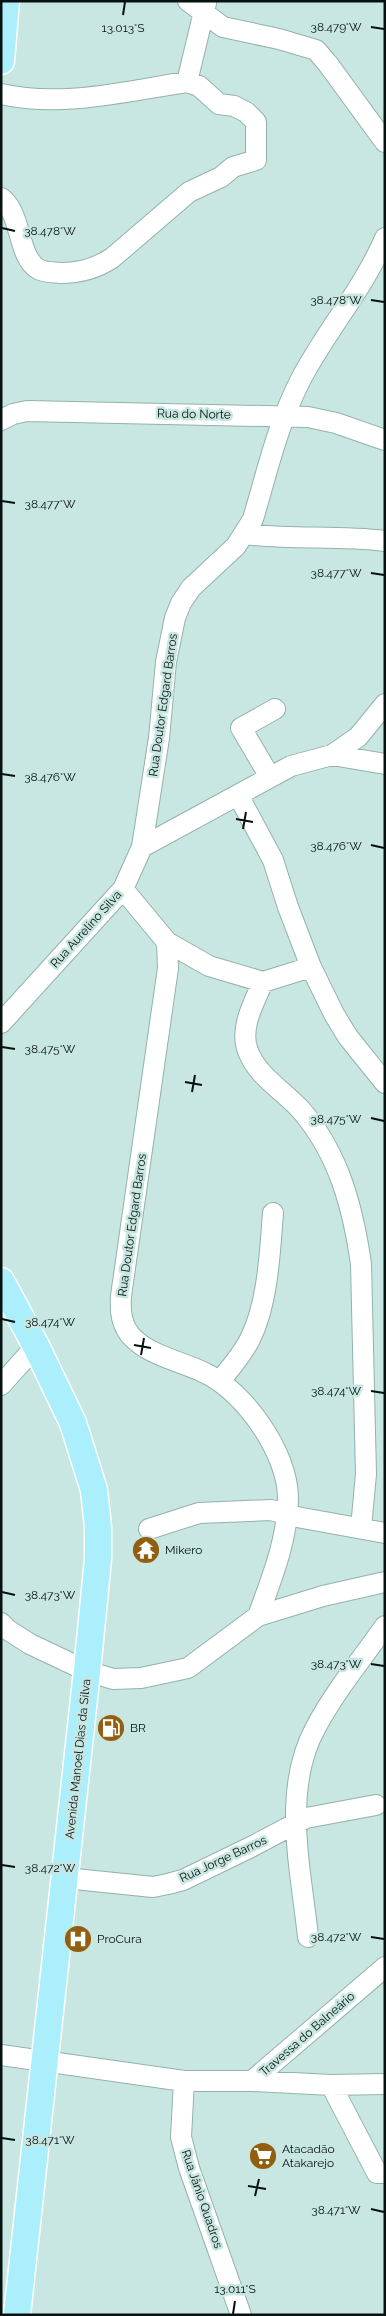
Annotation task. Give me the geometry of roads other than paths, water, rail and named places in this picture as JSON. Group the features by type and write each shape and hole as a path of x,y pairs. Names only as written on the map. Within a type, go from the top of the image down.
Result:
{"main road":[{"path":"1,61 6,1"},
{"name":"Avenida Manoel Dias da Silva","path":"1,1281 36,1346 73,1422 86,1458 94,1490 98,1527 98,1559 87,1670 16,2315"}],"street":[{"path":"187,82 199,5"},
{"path":"199,5 223,27 279,39 316,50 385,142"},
{"path":"1,94 35,100 53,99 187,82 199,86 219,104 234,106 246,112 256,122 256,160 232,167 220,177 202,184 175,202 112,258 101,265 75,272 47,272 39,270 32,264 9,205 1,198"},
{"name":"Rua Doutor Edgard Barros","path":"142,847 159,738 166,662 175,618 191,588 236,546 245,534 253,519 284,416 315,353 370,266 385,238"},
{"name":"Rua do Norte","path":"1,420 13,414 27,411 308,416 336,422 385,440"},
{"path":"245,534 272,538 385,541"},
{"path":"332,755 358,737 385,704"},
{"path":"270,777 241,728 275,708"},
{"path":"142,847 300,762 332,755 385,764"},
{"path":"238,795 273,860 288,907 311,967 348,1037 385,1083"},
{"name":"Rua Aurelino Silva","path":"1,1023 123,889 142,847"},
{"path":"123,889 167,942 209,966 263,982 311,967"},
{"name":"Rua Doutor Edgard Barros","path":"167,942 168,968 120,1308 126,1329 138,1342 220,1381 240,1399 274,1450 287,1484 287,1514 279,1553 258,1616"},
{"path":"263,982 248,1023 247,1050 262,1072 301,1110 323,1139 349,1200 357,1232 361,1264 366,1474 361,1528"},
{"path":"220,1381 243,1350 256,1324 269,1260 274,1213"},
{"path":"1,1384 36,1346"},
{"path":"150,1528 199,1513 271,1510 385,1533"},
{"path":"1,1623 8,1630 30,1644 87,1670 102,1676 126,1679 166,1674 188,1668 258,1616 323,1596 385,1582"},
{"path":"308,1937 296,1822 299,1772 315,1727 385,1626"},
{"name":"Rua Jorge Barros","path":"65,1878 153,1887 168,1884 183,1880 306,1818 376,1806"},
{"name":"Travessa do Balneário","path":"1,2055 44,2059 184,2081 252,2081 385,1967"},
{"name":"Rua Jânio Quadros","path":"184,2081 181,2110 183,2144 189,2168 241,2315"},
{"path":"252,2081 332,2085 385,2084"},
{"path":"332,2085 381,2173"}],"place":[{"name":"Mikero","path":"146,1550"},
{"name":"BR","path":"111,1728"},
{"name":"ProCura","path":"78,1939"},
{"name":"Atacadão Atakarejo","path":"263,2156"}]}
